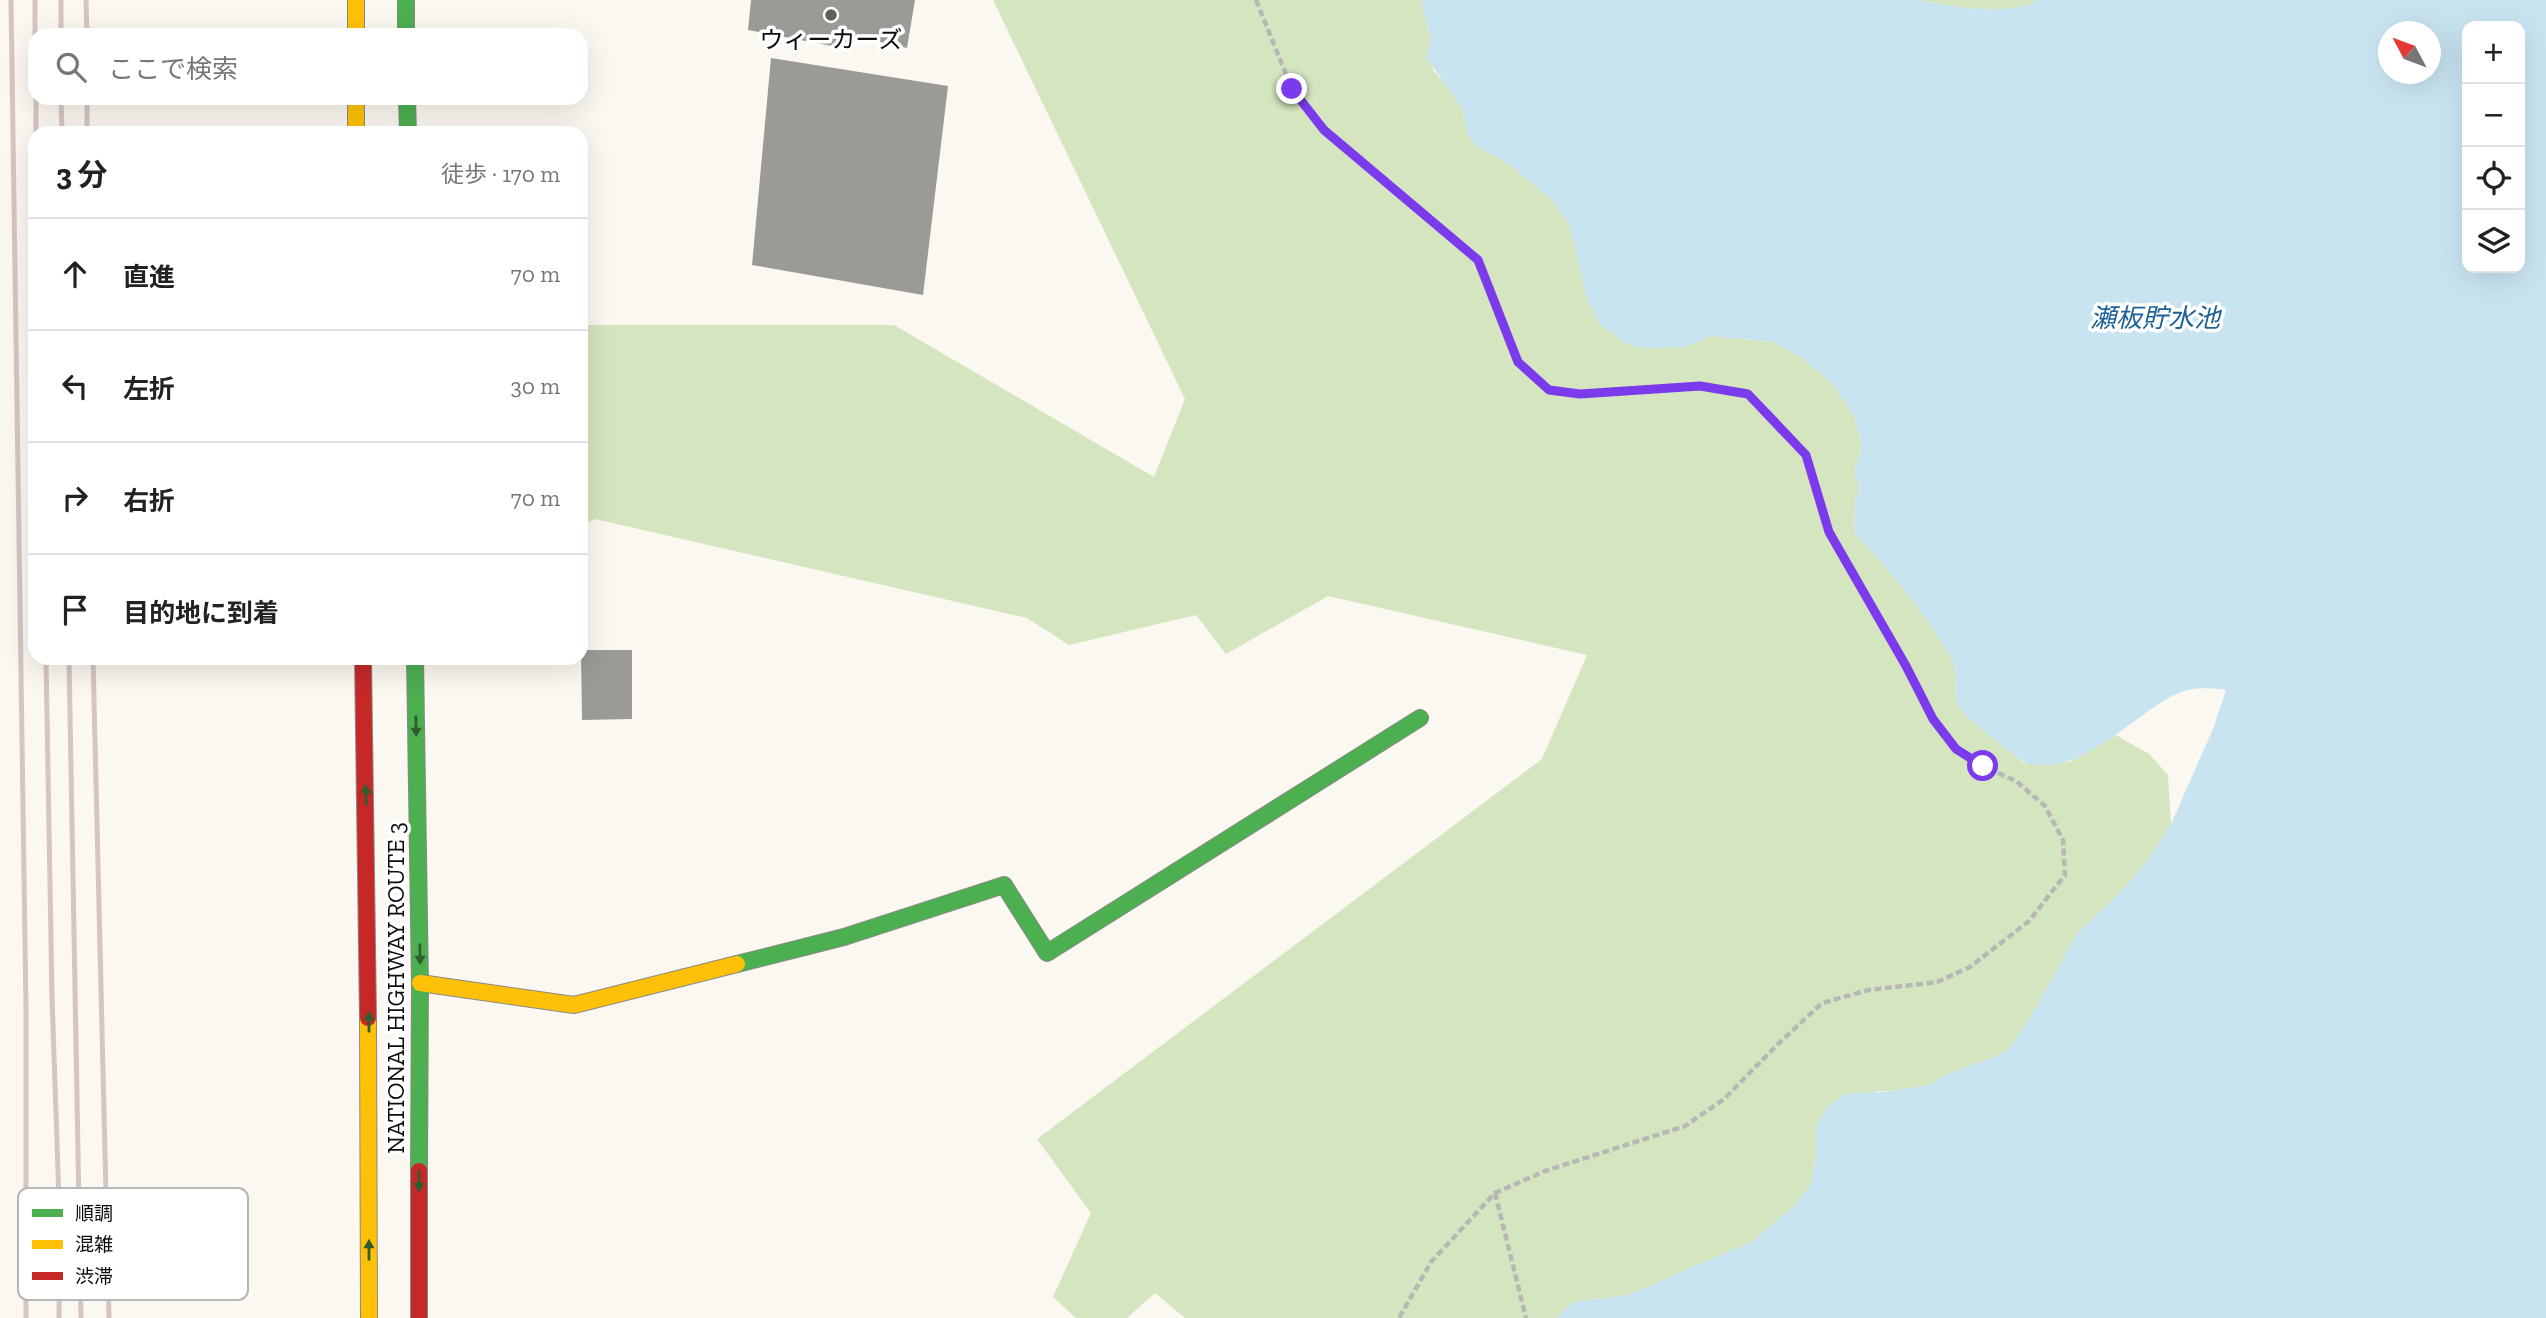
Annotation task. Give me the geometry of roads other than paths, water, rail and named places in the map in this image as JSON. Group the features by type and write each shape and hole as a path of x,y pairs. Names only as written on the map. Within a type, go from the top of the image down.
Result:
{"main road":[{"path":"356,0 356,28"},
{"path":"406,0 407,28"},
{"path":"356,105 356,126"},
{"path":"407,105 408,126"},
{"name":"NATIONAL HIGHWAY ROUTE 3","path":"363,665 369,955 369,1318"},
{"name":"NATIONAL HIGHWAY ROUTE 3","path":"415,665 420,983 419,1318"},
{"path":"420,983 574,1004 844,937 1004,885 1047,953 1420,718"}],"water":[{"name":"瀬板貯水池","path":"1421,0 1920,0 1964,8 1997,9 2027,5 2039,0 2546,0 2546,1318 1558,1318 1562,1311 1575,1302 1628,1295 1753,1241 1796,1204 1810,1186 1816,1159 1816,1127 1826,1108 1846,1094 1930,1085 1947,1074 1997,1056 2010,1048 2034,1011 2077,933 2115,898 2145,864 2171,824 2213,729 2226,690 2200,688 2174,695 2104,743 2065,762 2046,765 2027,763 1996,741 1959,707 1955,693 1954,665 1941,641 1906,592 1854,532 1855,502 1860,488 1854,472 1862,448 1855,418 1833,384 1802,358 1774,342 1711,336 1684,347 1645,348 1626,344 1599,323 1587,299 1569,224 1552,200 1511,166 1477,146 1468,135 1462,108 1426,57 1431,41"}],"railway":[{"path":"11,0 26,1009 26,1188"},
{"path":"35,0 35,28"},
{"path":"61,0 61,28"},
{"path":"86,0 87,28"},
{"path":"36,105 36,126"},
{"path":"61,105 62,126"},
{"path":"87,105 87,126"},
{"path":"46,665 59,1188"},
{"path":"69,665 79,1188"},
{"path":"93,665 106,1188"},
{"path":"26,1300 26,1318"},
{"path":"59,1300 59,1318"},
{"path":"81,1300 81,1318"},
{"path":"109,1300 109,1318"}],"place":[{"name":"ウィーカーズ","path":"831,15"}]}
